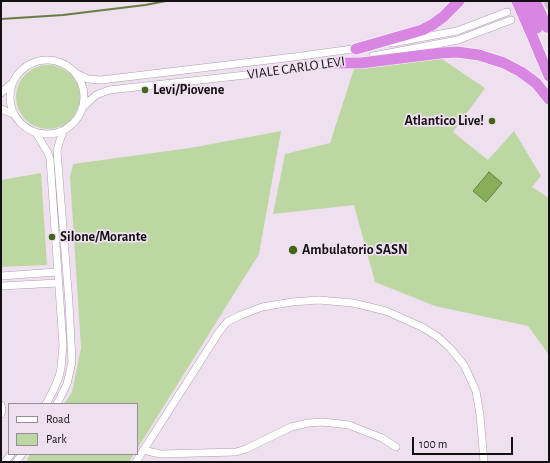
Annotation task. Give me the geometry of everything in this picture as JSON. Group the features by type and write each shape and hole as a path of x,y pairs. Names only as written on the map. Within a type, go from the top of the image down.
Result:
{"highway":[{"path":"356,49 422,30 443,17 459,1"},
{"path":"517,1 541,31 549,66"},
{"path":"526,1 541,31 549,56"},
{"path":"536,1 549,76"},
{"path":"334,63 361,63 441,53 472,53 497,60 517,70 536,84 549,99"}],"street":[{"name":"VIALE CARLO LEVI","path":"75,73 88,80 101,80 356,49 457,31 507,12"},
{"name":"VIALE CARLO LEVI","path":"82,108 96,95 109,90 273,72 334,63 448,43 471,36 511,20"},
{"path":"40,60 56,61 70,67 75,73 80,79 84,93 82,108 76,121 64,130 48,135 36,133 24,127 13,114 9,94 12,84 20,71 26,66 40,60"},
{"path":"1,93 12,84"},
{"path":"1,109 13,114"},
{"path":"58,403 67,384 72,362 57,150 64,130"},
{"path":"36,133 48,153 50,160 62,339 62,358 57,382 46,403"},
{"path":"1,276 57,272"},
{"path":"1,286 58,283"},
{"path":"136,462 219,332 227,322 241,314 262,307 303,301 328,300 368,306 396,316 430,332 455,352 468,372 476,391 480,415 484,462"},
{"path":"1,405 1,414"},
{"path":"143,450 160,454 236,452 246,449 294,426 323,422 349,425 384,439 396,447"}],"green space":[{"path":"439,57 485,88 453,132 488,160 514,131 541,176 532,187 549,198 549,355 528,326 435,306 375,282 354,205 273,214 285,154 330,143 354,69"},
{"path":"48,65 66,71 74,79 80,97 74,115 66,123 48,129 30,123 22,115 16,97 22,79 30,71"},
{"path":"281,131 259,254 138,447 138,403 65,403 72,392 81,348 70,177 73,164 190,148"},
{"path":"41,173 47,265 1,267 1,180"},
{"path":"30,455 133,455 129,462 26,462"}],"shaded area":[{"path":"489,172 502,183 486,202 473,191"}],"waterway":[{"path":"1,19 63,15 166,1"}],"tunnel":[{"path":"535,10 549,4"}],"place":[{"name":"Levi/Piovene","path":"145,90"},
{"name":"Atlantico Live!","path":"492,121"},
{"name":"Silone/Morante","path":"52,237"},
{"name":"Ambulatorio SASN","path":"293,250"}]}
